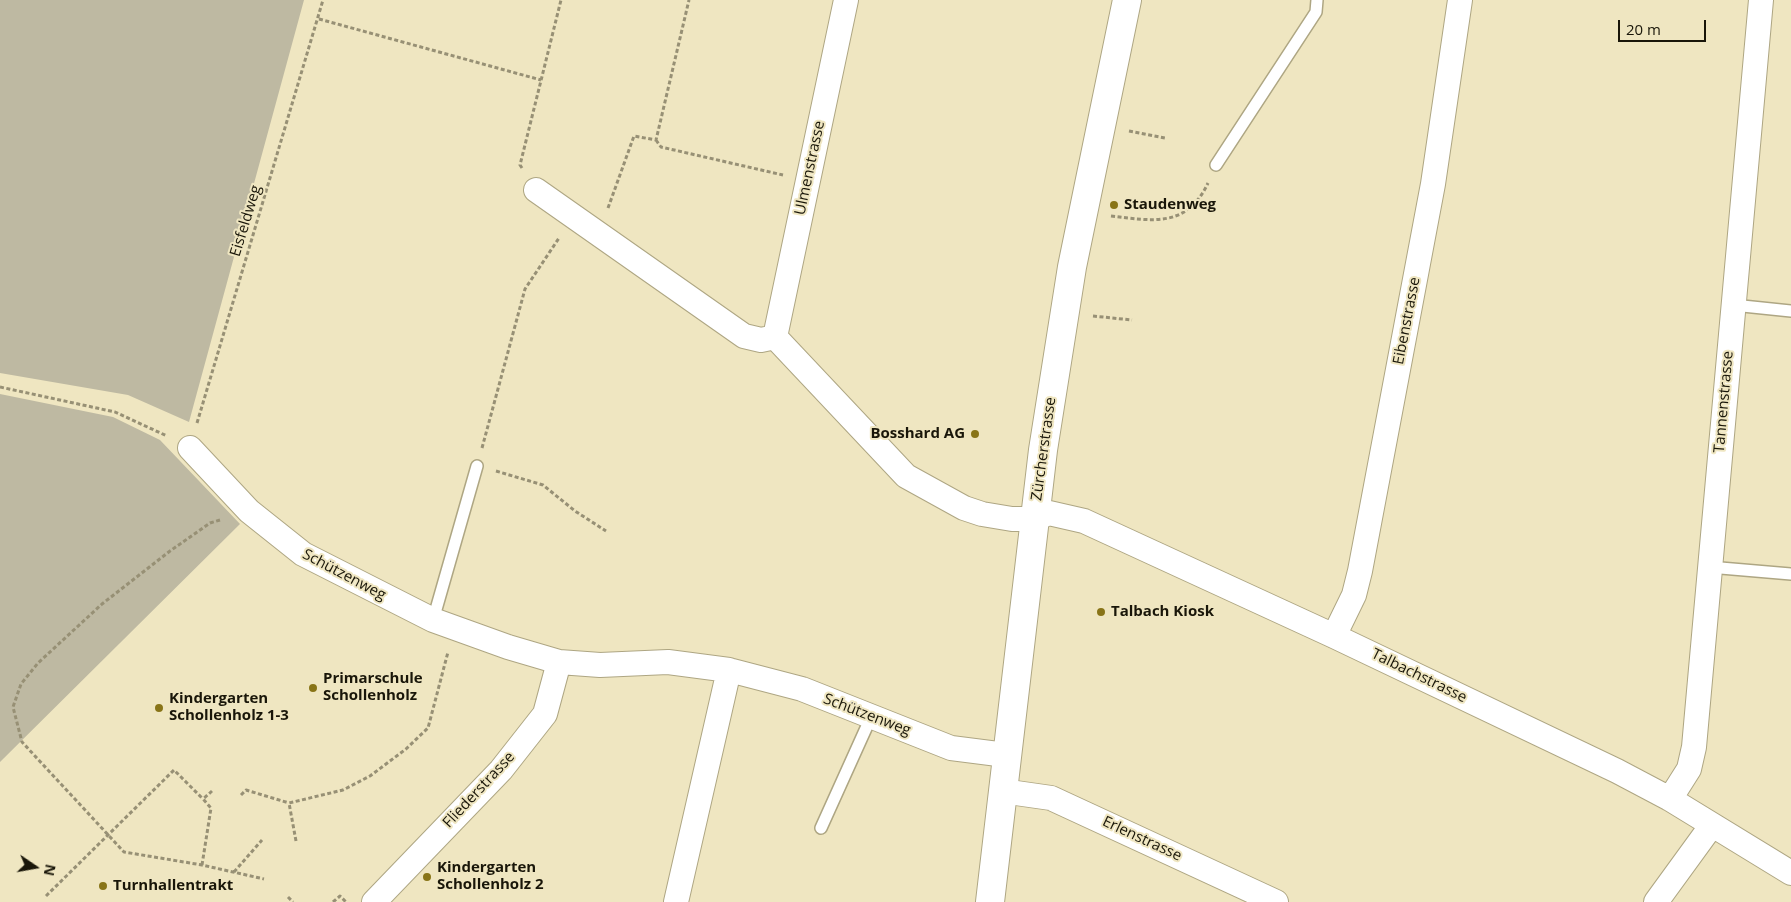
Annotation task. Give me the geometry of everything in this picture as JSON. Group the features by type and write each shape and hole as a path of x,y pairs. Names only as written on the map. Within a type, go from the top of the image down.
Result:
{"main road":[{"name":"Zürcherstrasse","path":"990,902 1042,450 1083,212 1127,0"}],"street":[{"name":"Ulmenstrasse","path":"775,337 846,0"},
{"name":"Eibenstrasse","path":"1334,636 1354,595 1360,571 1433,184 1460,0"},
{"name":"Tannenstrasse","path":"1670,799 1689,769 1694,747 1761,0"},
{"path":"536,190 744,336 761,340 775,337 906,476 964,508 1012,519 1034,518"},
{"name":"Schützenweg","path":"190,448 249,511 302,554 444,624 559,662 600,665 668,662 729,670 802,689 872,715 950,748 1006,755"},
{"name":"Talbachstrasse","path":"1034,518 1049,514 1084,522 1334,636 1617,771 1670,799 1791,873"},
{"name":"Fliederstrasse","path":"374,902 501,770 545,714 559,662"},
{"path":"676,902 729,670"},
{"name":"Erlenstrasse","path":"1002,791 1051,798 1276,902"},
{"path":"1656,902 1712,825"}],"lane":[{"path":"1216,165 1316,12 1318,0"},
{"path":"1733,305 1791,311"},
{"path":"444,624 477,466"},
{"path":"1709,567 1791,574"},
{"path":"821,828 872,715"}],"path":[{"name":"Eisfeldweg","path":"190,448 323,0"},
{"path":"536,190 520,165 560,0"},
{"path":"656,140 689,0"},
{"path":"319,18 541,80"},
{"path":"1101,125 1165,138"},
{"path":"598,234 634,136 656,140 661,147 762,170"},
{"path":"1083,212 1148,221 1176,218 1204,192 1216,165"},
{"path":"574,217 525,290 477,466 543,485 575,511 606,531"},
{"path":"1065,313 1132,320"},
{"path":"0,387 115,412 190,448"},
{"path":"249,511 210,523 170,551 102,604 38,663 21,684 13,707 22,742 124,852 202,865 264,879"},
{"path":"242,795 246,790 289,803 343,790 370,776 406,749 428,728 433,715 444,624"},
{"path":"46,896 106,834 174,770 211,808 202,865"},
{"path":"203,800 212,791"},
{"path":"289,803 296,841"},
{"path":"234,872 262,840"},
{"path":"288,896 293,902"},
{"path":"333,902 340,896 346,902"}],"shaded area":[{"path":"0,0 304,0 189,422 128,395 0,373"},
{"path":"0,394 113,417 160,440 240,524 0,762"}],"place":[{"name":"Staudenweg","path":"1114,205"},
{"name":"Bosshard AG","path":"975,434"},
{"name":"Talbach Kiosk","path":"1101,612"},
{"name":"Primarschule Schollenholz","path":"313,688"},
{"name":"Kindergarten Schollenholz 1-3","path":"159,708"},
{"name":"Kindergarten Schollenholz 2","path":"427,877"},
{"name":"Turnhallentrakt","path":"103,886"}]}
